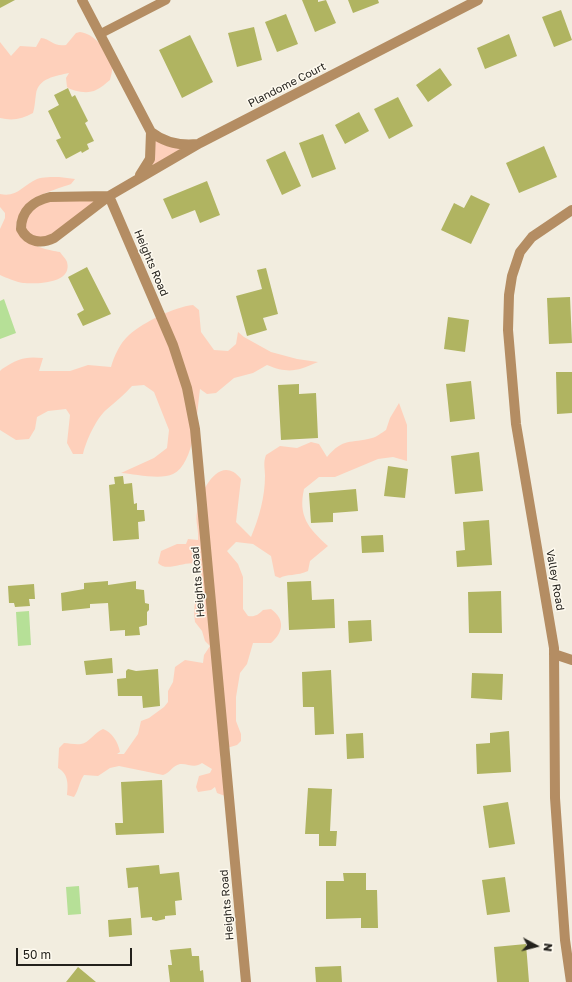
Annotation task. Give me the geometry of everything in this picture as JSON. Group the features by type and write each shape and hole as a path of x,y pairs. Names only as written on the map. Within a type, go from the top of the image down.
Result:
{"street":[{"path":"82,0 151,132 158,138 172,143 200,143"},
{"name":"Plandome Court","path":"109,196 50,197 41,199 34,203 22,217 21,230 28,238 41,242 54,238 109,196 200,143 478,0"},
{"path":"138,178 150,159 151,132"},
{"name":"Heights Road","path":"109,196 173,345 187,388 195,429 246,982"},
{"name":"Valley Road","path":"571,982 565,940 555,798 554,654 516,424 508,330 508,302 512,276 520,252 532,237 572,210"},
{"path":"554,654 572,660"}],"lane":[{"path":"100,34 166,0"}],"shaded area":[{"path":"76,33 85,33 95,39 108,54 112,67 110,80 98,89 82,92 67,87 66,78 69,73 53,77 40,84 37,89 33,113 17,119 0,118 0,42 11,56 20,46 36,47 41,38 58,45 66,45"},
{"path":"151,132 192,144 138,178 146,166"},
{"path":"45,177 75,179 71,184 55,189 31,200 21,213 17,222 17,230 21,236 34,245 60,252 67,262 67,269 64,275 59,279 44,283 23,283 0,275 0,229 5,218 5,213 0,207 0,194 6,195 15,193 37,179"},
{"path":"109,196 54,238 33,241 21,222 34,203"},
{"path":"4,299 16,333 0,339 0,301"},
{"path":"193,305 199,310 201,332 214,350 228,351 236,344 238,332 271,352 297,359 318,362 304,368 293,370 281,370 267,365 253,373 234,378 216,393 207,394 200,389 194,436 186,460 180,468 168,476 155,477 121,473 154,458 167,448 169,430 154,392 144,385 132,386 102,414 92,430 83,454 73,454 67,443 70,415 66,409 48,411 37,417 35,429 29,439 16,440 0,430 0,371 2,369 17,361 31,357 43,358 39,371 70,371 88,365 111,367 120,346 135,330 168,312"},
{"path":"399,403 407,425 407,461 393,457 378,459 335,477 319,477 304,489 302,507 306,521 328,546 310,561 308,571 280,578 275,576 271,556 253,544 236,542 227,551 238,564 243,577 243,609 248,616 255,616 263,610 271,609 279,617 281,626 278,634 271,643 253,643 247,664 240,673 236,697 236,721 241,734 241,741 237,745 227,748 220,756 225,796 217,793 215,787 211,790 198,792 196,787 199,776 210,773 212,769 202,763 196,766 180,764 163,775 119,766 110,768 98,776 84,775 74,797 67,795 66,777 58,768 59,748 64,743 84,743 103,729 109,732 116,741 120,752 117,754 124,754 138,734 141,721 149,718 164,707 168,702 168,691 173,682 175,667 185,660 203,663 204,655 210,646 205,641 202,631 195,622 195,603 203,588 202,575 199,568 197,564 192,563 166,567 158,563 161,551 177,544 186,544 188,539 198,540 196,519 199,504 206,486 212,478 218,472 226,470 233,472 241,479 236,522 251,537 263,500 265,484 264,463 266,455 280,446 297,448 311,442 319,444 327,457 338,446 348,442 364,440 377,436 386,430 390,418"},
{"path":"29,611 31,645 18,646 16,612"},
{"path":"79,886 81,914 68,915 66,887"}],"building":[{"path":"0,0 15,0 0,8"},
{"path":"302,0 318,0 318,2 326,0 336,23 315,32"},
{"path":"348,0 378,0 379,3 353,13"},
{"path":"561,10 572,40 554,47 542,17"},
{"path":"286,14 298,44 277,52 265,22"},
{"path":"254,27 262,60 237,67 228,33"},
{"path":"509,34 517,56 485,69 477,48"},
{"path":"190,35 213,82 182,98 159,50"},
{"path":"440,68 452,85 428,102 416,85"},
{"path":"68,88 72,97 75,95 88,121 85,123 94,141 87,144 89,149 82,153 81,151 66,159 56,140 61,138 48,111 59,105 54,95"},
{"path":"398,97 413,126 389,139 374,109"},
{"path":"359,112 369,131 345,144 335,125"},
{"path":"323,134 336,169 312,178 299,143"},
{"path":"544,146 557,177 519,193 506,163"},
{"path":"285,151 301,186 282,195 266,160"},
{"path":"207,181 220,215 200,223 195,210 172,219 163,199"},
{"path":"471,195 490,204 471,244 441,230 454,203 464,208"},
{"path":"87,267 111,314 83,326 77,314 84,310 68,277"},
{"path":"266,268 278,314 263,318 267,330 247,336 236,296 262,289 257,270"},
{"path":"570,297 572,343 549,344 547,298"},
{"path":"448,317 469,320 465,352 444,349"},
{"path":"556,372 572,372 572,413 557,414"},
{"path":"471,381 475,419 450,422 446,384"},
{"path":"299,384 299,394 316,393 318,438 281,440 278,385"},
{"path":"479,452 483,491 455,494 451,456"},
{"path":"388,466 408,469 405,498 384,496"},
{"path":"123,476 124,484 132,483 134,504 137,503 137,510 144,510 145,521 138,522 139,539 113,541 109,485 115,484 114,477"},
{"path":"356,489 358,511 333,513 333,522 311,523 309,493"},
{"path":"489,520 492,565 457,567 456,551 465,550 463,522"},
{"path":"383,535 384,552 362,553 361,536"},
{"path":"108,581 108,585 136,581 136,589 144,590 145,603 149,604 149,610 147,612 147,625 139,627 140,635 125,636 125,630 110,631 108,603 90,604 90,608 62,611 61,593 84,589 84,583"},
{"path":"311,581 312,600 334,599 335,628 289,630 287,582"},
{"path":"34,584 35,599 29,599 30,606 15,607 14,603 9,603 8,586"},
{"path":"501,591 502,633 469,633 468,592"},
{"path":"371,620 372,641 349,643 348,621"},
{"path":"112,658 113,673 86,675 84,661"},
{"path":"128,669 136,671 158,669 160,706 143,708 142,696 118,696 117,679 126,678 126,671"},
{"path":"331,670 334,734 315,735 314,707 303,707 302,672"},
{"path":"472,673 503,674 502,700 471,698"},
{"path":"509,731 511,772 477,774 476,744 490,743 490,733"},
{"path":"363,733 364,758 347,759 346,734"},
{"path":"162,780 164,833 116,835 115,823 123,823 121,782"},
{"path":"308,788 332,789 330,831 337,831 336,846 319,846 319,834 305,834"},
{"path":"508,802 515,844 489,848 483,806"},
{"path":"159,865 160,874 179,872 182,900 175,901 176,915 165,916 165,919 156,921 152,920 152,917 141,918 138,887 128,888 126,868"},
{"path":"343,873 366,873 366,890 377,890 378,928 361,928 361,918 326,919 326,881 344,881"},
{"path":"505,877 510,912 487,915 482,880"},
{"path":"131,918 132,935 109,937 108,920"},
{"path":"526,944 529,982 497,982 494,947"},
{"path":"191,948 192,956 199,956 200,971 203,970 204,982 170,982 168,965 172,965 170,950"},
{"path":"341,966 342,982 316,982 315,967"},
{"path":"78,967 96,982 66,982"}]}
